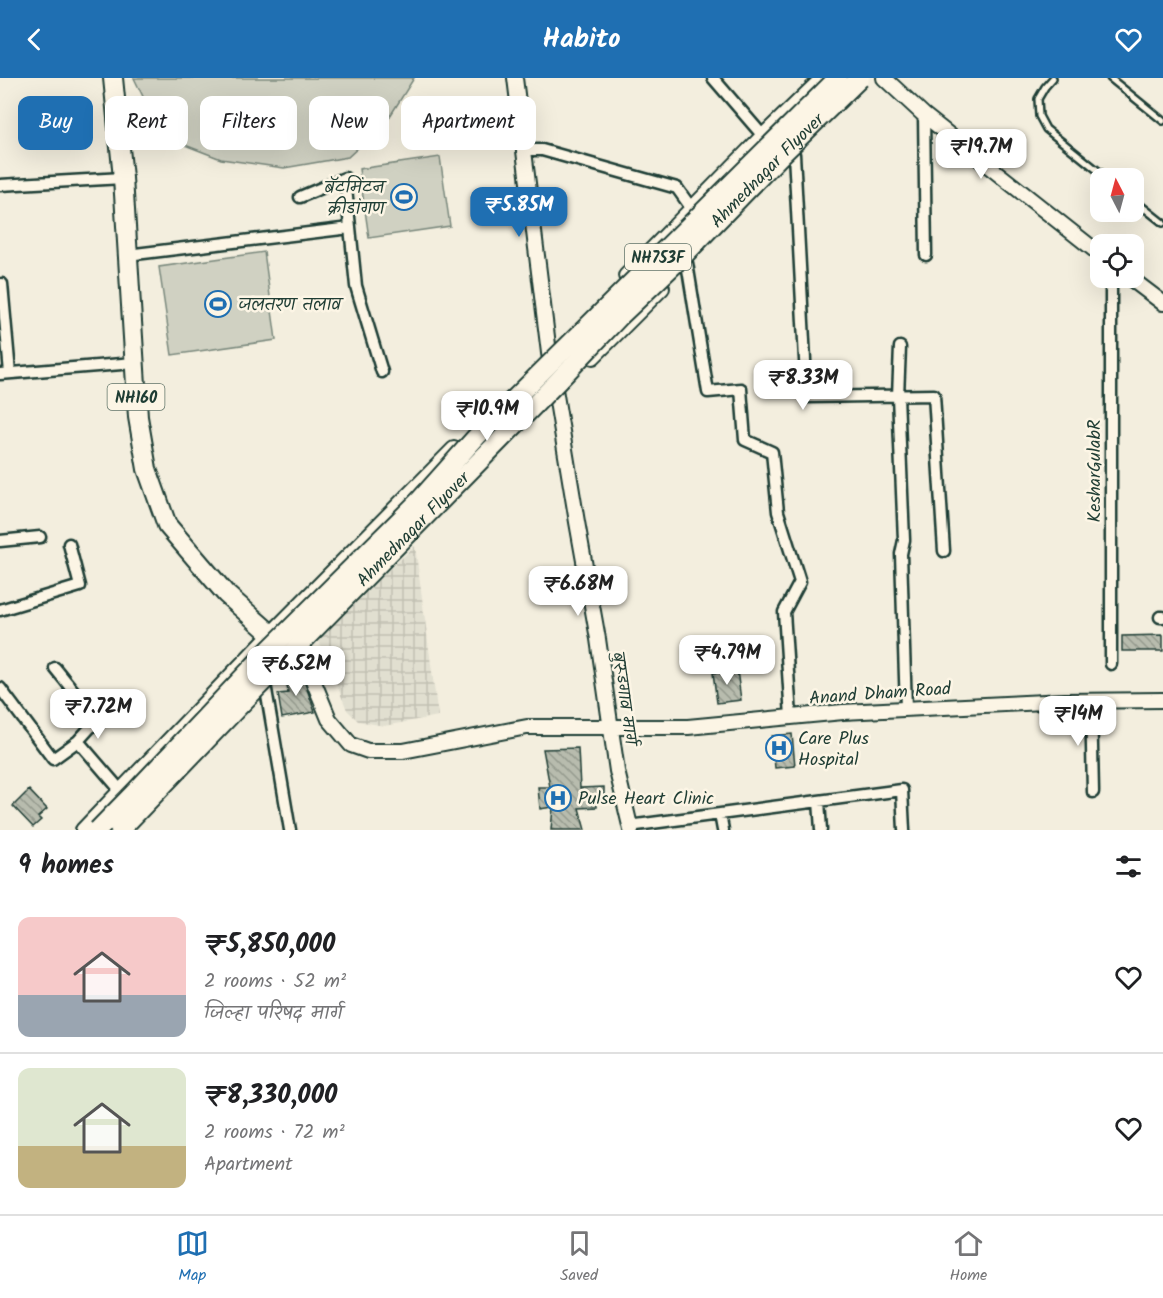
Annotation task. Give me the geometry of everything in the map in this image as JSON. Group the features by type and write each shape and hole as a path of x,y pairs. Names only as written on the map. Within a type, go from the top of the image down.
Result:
{"highway":[{"name":"NH160","path":"113,78 123,178 138,417 147,469 167,525 226,594 271,634 283,670"},
{"name":"Ahmednagar Flyover","path":"98,830 269,650 418,501 478,435 838,78"},
{"name":"Ahmednagar Flyover","path":"130,828 276,667 620,316 860,78"}],"street":[{"name":"बुरूडगाव मार्ग","path":"515,78 517,96"},
{"path":"713,78 763,136"},
{"path":"83,830 271,634 823,78"},
{"path":"130,828 266,686 422,532 870,78"},
{"path":"884,78 924,115 1090,246"},
{"path":"924,115 926,255"},
{"name":"बुरूडगाव मार्ग","path":"524,150 549,353 598,639 617,771 630,828"},
{"path":"536,150 677,188 692,209"},
{"path":"794,154 807,397 934,395 944,551"},
{"path":"0,185 123,178"},
{"path":"300,196 345,178 356,286 382,372"},
{"path":"128,255 350,228"},
{"path":"687,263 708,392 741,389 745,440 772,452 778,512 800,582 784,612 791,717"},
{"path":"2,284 5,374 134,363"},
{"name":"KesharGulabR","path":"1111,288 1111,664"},
{"path":"1143,288 1163,303"},
{"path":"900,347 898,396 904,540 901,554 906,709"},
{"path":"0,541 40,537"},
{"path":"0,610 80,586 69,544"},
{"path":"258,648 290,830"},
{"name":"Anand Dham Road","path":"304,649 313,680 329,719 351,745 368,752 403,751 527,727 688,727 843,712 1163,700"},
{"path":"0,688 53,759 78,741 97,720 55,668"},
{"path":"1091,701 1093,792"},
{"path":"78,741 121,791 130,828"},
{"path":"630,828 902,790 904,830"},
{"path":"819,801 821,830"},
{"path":"720,814 723,830"}],"lane":[{"path":"1053,78 1038,99 1039,116 1046,129 1095,168"},
{"path":"1110,78 1163,121"},
{"path":"1144,208 1163,223"}],"shaded area":[{"path":"134,78 414,78 389,118 389,96 309,96 309,150 356,150 348,157 284,168 221,159 188,146 188,96 143,96"},
{"name":"बॅटमिंटन क्रीडांगण","path":"440,157 450,226 369,238 359,169"},
{"name":"जलतरण तलाव","path":"264,252 276,340 172,355 159,267"},
{"path":"415,546 438,716 384,726 358,721 347,710 317,636"}],"building":[{"path":"1163,635 1163,651 1122,651 1122,636"},
{"path":"300,669 315,712 282,718 278,694 288,693 287,685 292,684 290,671"},
{"path":"737,670 741,700 717,703 713,673"},
{"path":"792,734 795,766 775,768 772,736"},
{"path":"578,748 580,788 604,787 604,797 597,799 597,807 579,808 585,830 551,830 553,807 540,809 538,787 550,787 543,749"},
{"path":"29,790 47,809 38,817 41,820 33,827 13,806"}],"place":[{"name":"बॅटमिंटन क्रीडांगण","path":"404,197"},
{"name":"जलतरण तलाव","path":"218,304"},
{"name":"Care Plus Hospital","path":"779,748"},
{"name":"Pulse Heart Clinic","path":"558,798"}]}
